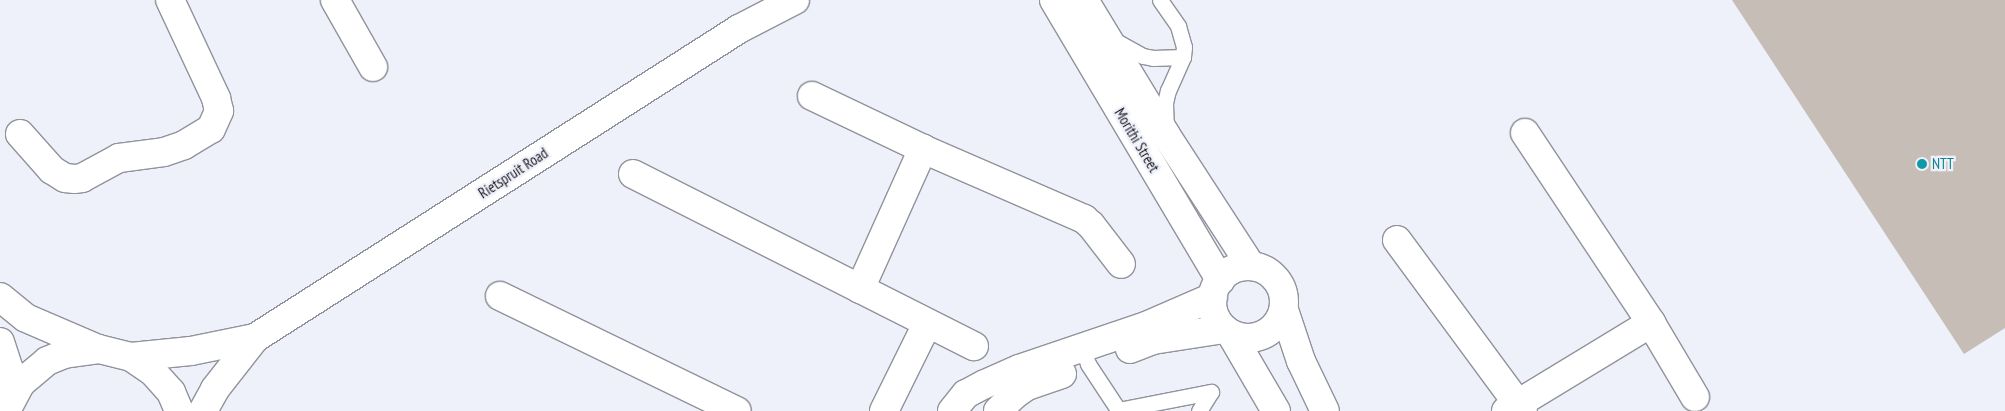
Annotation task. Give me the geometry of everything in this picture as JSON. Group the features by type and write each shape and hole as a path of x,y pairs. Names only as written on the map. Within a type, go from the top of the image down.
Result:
{"street":[{"path":"20,134 52,170 65,178 75,179 82,178 119,158 164,152 184,145 210,130 219,111 216,98 170,0"},
{"path":"335,0 373,67"},
{"name":"Morithi Street","path":"1054,0 1216,288 1214,314 1276,411"},
{"name":"Morithi Street","path":"1084,0 1166,135 1252,266 1264,269 1281,286 1284,310 1301,361 1325,411"},
{"name":"Rietspruit Road","path":"203,411 215,389 255,338 739,29 785,3"},
{"path":"812,96 923,148 1084,219 1091,224 1121,264"},
{"path":"1526,133 1651,323 1695,397"},
{"path":"860,290 923,148"},
{"path":"633,174 927,324 974,346"},
{"path":"1397,240 1516,408 1651,323"},
{"path":"998,411 1014,395 1027,386 1146,326 1216,288 1234,270 1252,266"},
{"path":"500,296 737,411"},
{"path":"0,297 26,318 99,349 131,358 153,372 162,382 179,411"},
{"path":"952,411 966,394 1019,369 1153,340 1227,332 1242,338 1253,339 1264,336 1273,329 1284,310"},
{"path":"884,411 927,324"},
{"name":"Rietspruit Road","path":"131,358 191,351 255,338"},
{"path":"0,342 8,369 8,405"},
{"path":"8,405 33,371 47,361 64,354 99,349"}],"lane":[{"path":"1160,0 1178,26 1184,47 1183,57 1168,90 1165,104 1166,135"},
{"path":"1104,34 1143,56 1153,58 1183,57"},
{"path":"1085,356 1119,410 1211,392 1199,411"}],"building":[{"name":"NTT","path":"1732,0 2005,0 2005,328 1964,354"}],"place":[{"name":"NTT","path":"1922,164"}]}
